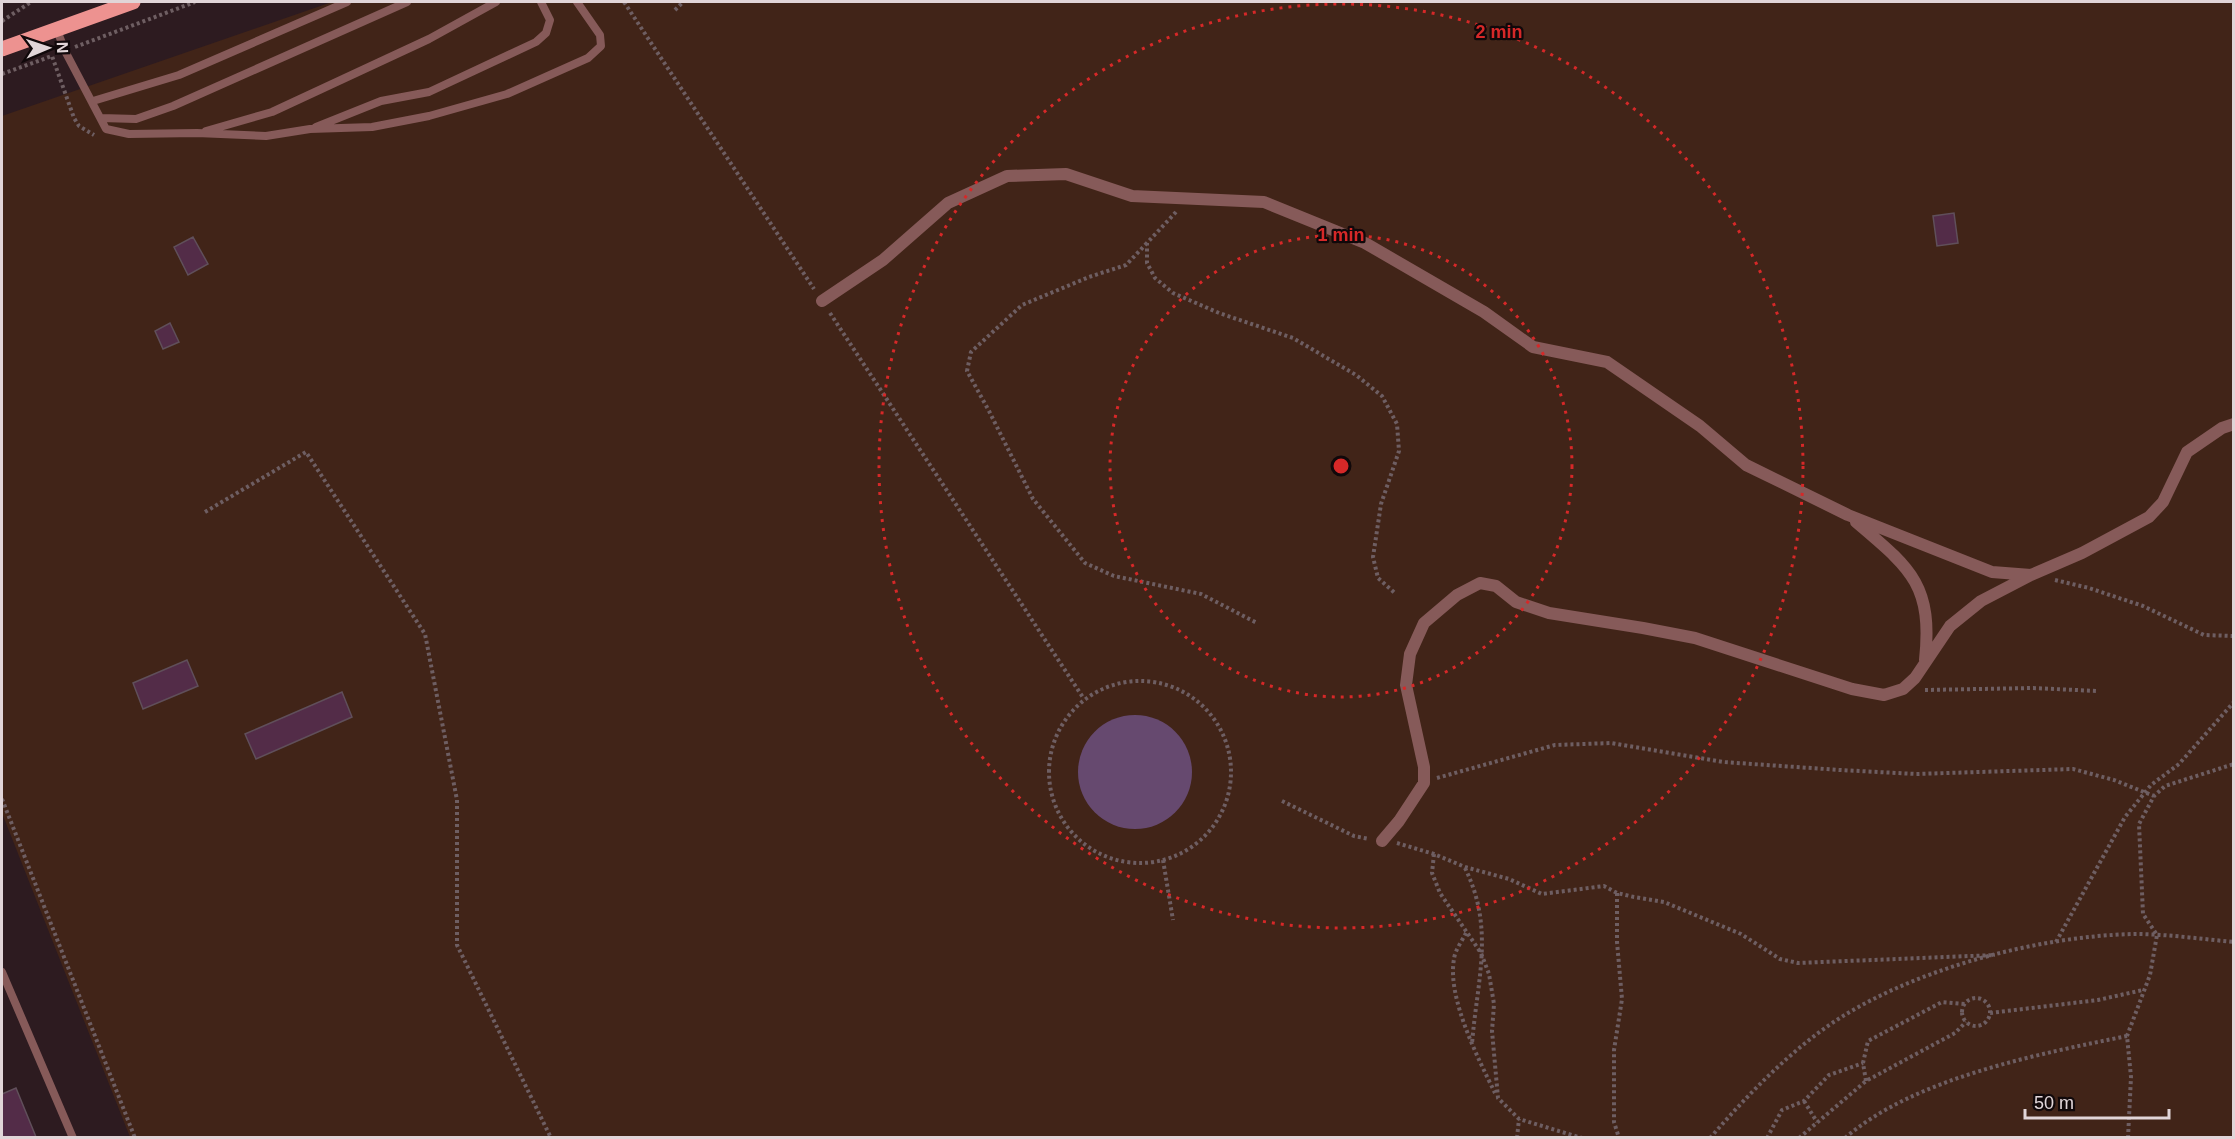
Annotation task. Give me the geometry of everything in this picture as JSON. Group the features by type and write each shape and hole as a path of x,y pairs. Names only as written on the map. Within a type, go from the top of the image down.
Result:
{"main road":[{"path":"2,49 133,2"}],"street":[{"path":"822,301 883,260 948,203 1007,176 1066,174 1132,196 1264,202 1365,243 1484,312 1533,347 1607,362 1700,426 1746,465 1848,516 1992,572 2031,575"},
{"path":"1382,841 1399,821 1424,783 1424,767 1406,685 1410,654 1424,623 1457,595 1480,583 1496,585 1516,602 1549,613 1695,638 1851,689 1884,694 1903,689 1915,678 1950,626 1981,601 2149,517 2163,502 2187,452 2222,428 2234,424"},
{"path":"1848,516 1902,561 1917,582 1927,613 1928,634 1925,661"}],"lane":[{"path":"93,101 178,75 347,2"},
{"path":"101,118 136,119 173,106 407,2"},
{"path":"197,133 272,112 429,39 496,2"},
{"path":"310,129 381,101 429,92 536,42 546,33 550,20 541,2"},
{"path":"57,30 106,129 129,134 197,133 266,136 310,129 372,127 429,116 507,94 588,58 601,45 602,41 577,2"},
{"path":"2,972 73,1137"}],"path":[{"path":"2,21 31,2"},
{"path":"51,56 195,2"},
{"path":"624,2 1084,699"},
{"path":"675,10 683,2"},
{"path":"1190,199 1126,265 1089,277 1022,305 971,352 967,371 990,411 1033,499 1085,563 1114,576 1201,594 1257,623"},
{"path":"1147,243 1147,263 1155,278 1173,293 1219,314 1293,338 1356,375 1382,396 1397,424 1399,451 1381,504 1373,557 1378,578 1396,594"},
{"path":"205,512 306,452 425,634 457,800 457,945 551,1137"},
{"path":"2031,575 2089,588 2143,606 2204,635 2234,636"},
{"path":"1141,680 1171,686 1197,701 1217,724 1229,752 1231,782 1223,811 1206,836 1182,854 1163,860 1153,863 1123,862 1095,852 1071,833 1055,808 1048,778 1052,748 1064,721 1084,699 1112,685 1141,680"},
{"path":"1903,689 1944,691 2033,688 2097,691"},
{"path":"2056,943 2115,833 2145,792 2184,758 2234,702"},
{"path":"1424,783 1556,745 1611,743 1723,762 1840,770 1916,774 2073,770 2114,780 2154,796"},
{"path":"2128,1137 2131,1077 2127,1036 2150,975 2157,935 2143,914 2139,824 2154,796 2165,786 2234,764"},
{"path":"2,799 135,1137"},
{"path":"1282,801 1354,836 1405,845 1465,867 1509,879 1542,894 1604,886 1617,893 1664,902 1741,934 1780,958 1798,963 1995,955"},
{"path":"1434,854 1432,873 1440,893 1481,952 1490,974 1494,1004 1492,1031 1498,1098"},
{"path":"1163,860 1173,920"},
{"path":"1465,867 1475,888 1481,910 1484,938 1481,952 1481,982 1472,1044"},
{"path":"1617,893 1617,942 1622,999 1614,1050 1614,1122 1619,1137"},
{"path":"1466,933 1454,958 1454,980 1461,1016 1498,1098 1519,1119 1582,1137"},
{"path":"1710,1137 1752,1092 1825,1028 1859,1006 1894,988 1930,974 2019,948 2110,936 2157,935 2234,942"},
{"path":"1990,1013 2098,1000 2143,990"},
{"path":"1981,998 1988,1004 1990,1013 1984,1024 1975,1026 1966,1022 1962,1011 1965,1004 1972,999 1981,998"},
{"path":"1866,1081 1863,1063 1868,1041 1942,1002 1965,1004"},
{"path":"1799,1137 1866,1081 1955,1033 1966,1022"},
{"path":"1845,1137 1857,1127 1914,1095 1972,1074 2049,1052 2127,1036"},
{"path":"1767,1137 1782,1110 1803,1101 1829,1075 1863,1063"},
{"path":"1803,1101 1817,1122"},
{"path":"1517,1137 1519,1119"}],"shaded area":[{"path":"332,2 2233,2 2233,1137 130,1137 2,813 2,116"},
{"path":"1135,715 1157,719 1176,731 1188,750 1192,772 1188,794 1176,813 1157,825 1135,829 1113,825 1094,813 1082,794 1078,772 1082,750 1094,731 1113,719"}],"building":[{"path":"1954,213 1958,243 1937,246 1933,216"},
{"path":"193,237 208,264 188,275 174,247"},
{"path":"170,323 179,342 163,349 155,331"},
{"path":"187,660 198,686 143,709 133,683"},
{"path":"342,692 352,717 256,759 245,734"},
{"path":"16,1088 36,1137 2,1137 2,1094"}]}
